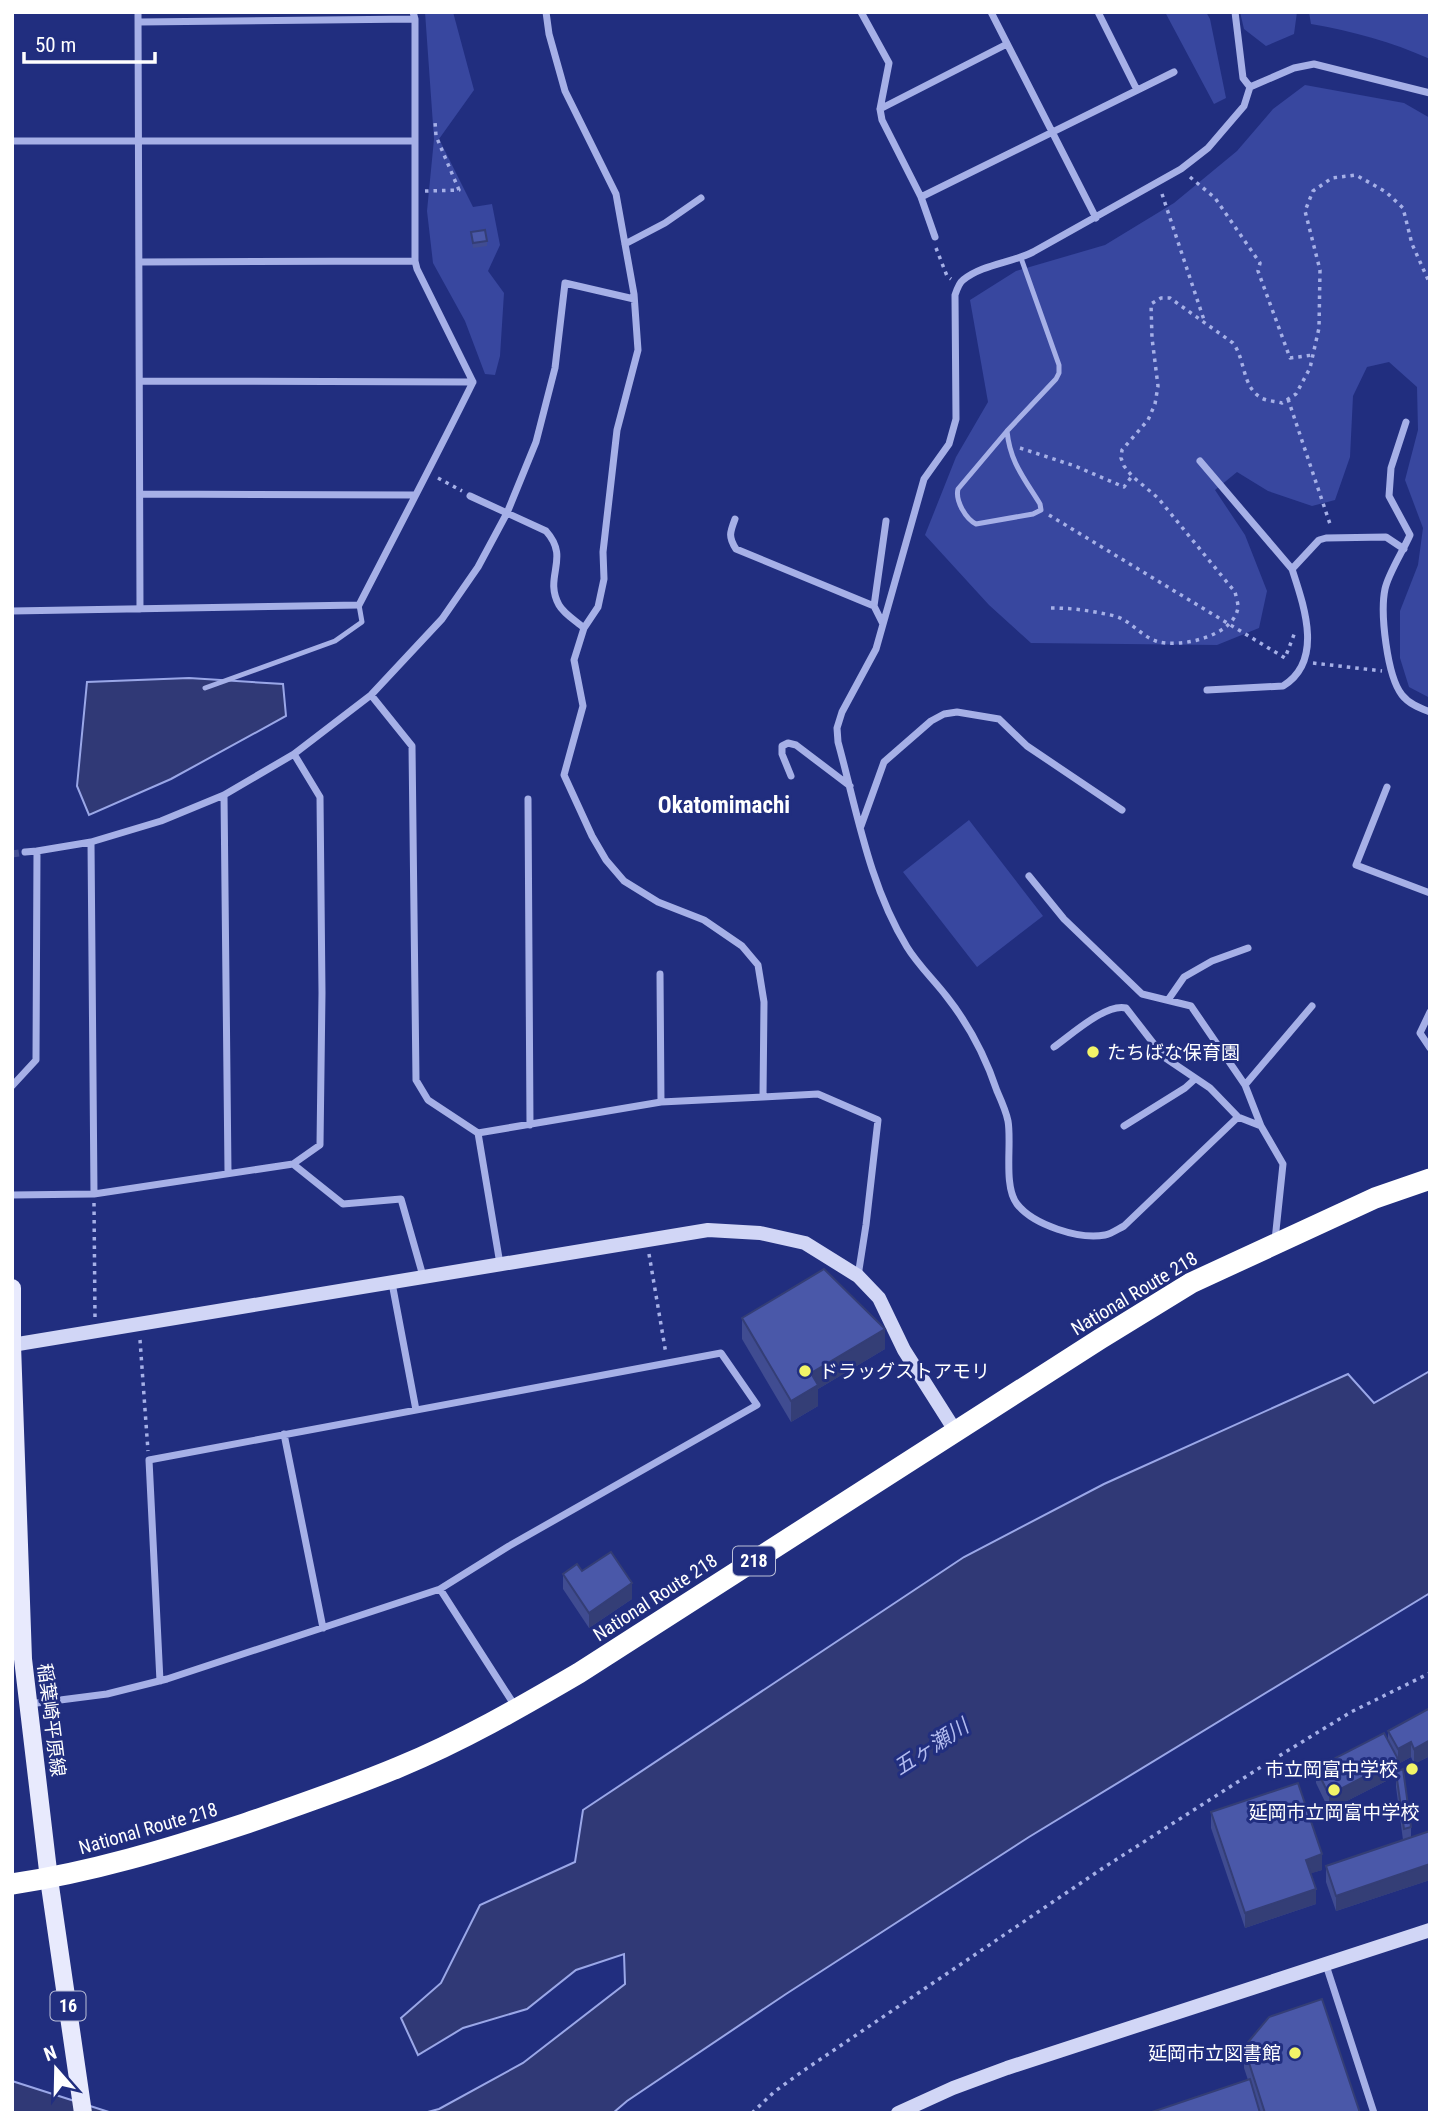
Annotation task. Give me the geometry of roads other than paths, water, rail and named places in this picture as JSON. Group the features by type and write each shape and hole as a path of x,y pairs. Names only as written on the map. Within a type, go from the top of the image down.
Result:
{"highway":[{"name":"National Route 218","path":"12,1884 51,1889 347,1788 435,1751 517,1709 579,1673 1191,1283 1375,1198 1430,1179"}],"main road":[{"name":"稲葉崎平原線","path":"12,1288 18,1659 29,1704 51,1889 83,2113"}],"street":[{"path":"138,12 140,609"},
{"path":"546,12 549,34 565,92 616,194 634,299 638,350 617,430 603,552 604,579 598,607 584,628 574,660 583,706 564,775 592,836 606,860 624,881 658,902 704,920 742,946 758,965 764,1002 763,1097"},
{"path":"861,12 890,64 880,109 882,120 921,197 935,237"},
{"path":"991,12 1096,218"},
{"path":"1098,12 1137,90"},
{"path":"1235,12 1243,78 1250,87"},
{"path":"138,22 414,15 415,261 473,382"},
{"path":"880,109 1007,44"},
{"path":"1238,1117 1124,1226 1107,1235 1089,1237 1058,1229 1032,1217 1016,1203 1010,1181 1008,1122 996,1086 977,1043 950,1000 908,949 891,918 875,881 838,742 837,728 842,712 876,649 924,479 949,444 956,419 955,295 961,281 985,268 1021,258 1181,169 1209,148 1244,106 1250,87 1294,68 1314,64 1430,93"},
{"path":"921,197 1174,72"},
{"path":"12,141 415,141"},
{"path":"625,244 665,223 701,198"},
{"path":"139,262 415,261"},
{"path":"25,852 92,842 161,821 224,795 294,754 371,695 442,619 478,567 507,513 536,442 555,368 565,283 634,299"},
{"path":"140,381 473,382"},
{"path":"12,611 359,605 473,382"},
{"path":"1406,422 1391,468 1389,496 1410,535 1385,587 1382,613 1386,645 1402,695 1430,712"},
{"path":"1200,461 1292,569 1303,603 1308,631 1304,662 1294,680 1283,686 1208,690"},
{"path":"141,494 415,495"},
{"path":"470,496 546,531 555,541 558,553 553,585 555,596 560,607 584,628"},
{"path":"735,519 729,533 730,541 736,549 874,606"},
{"path":"883,624 874,606 886,522"},
{"path":"1292,569 1319,540 1335,537 1385,537 1404,549"},
{"path":"371,695 412,746 416,1080 428,1100 478,1133 661,1102 818,1094 878,1120 858,1276"},
{"path":"861,827 884,762 931,720 957,712 999,719 1027,746 1122,810"},
{"path":"791,776 782,754 782,746 788,743 796,745 850,786"},
{"path":"12,1195 93,1194 293,1164 320,1145 320,797 294,754"},
{"path":"1387,788 1356,864 1430,893"},
{"path":"224,795 228,1172"},
{"path":"528,799 530,1125"},
{"path":"92,842 93,1194"},
{"path":"12,1086 36,1060 37,851"},
{"path":"1029,876 1064,919 1142,994 1191,1006 1245,1085 1261,1126 1283,1164 1275,1243"},
{"path":"1168,1000 1184,977 1212,961 1248,948"},
{"path":"660,974 661,1102"},
{"path":"1054,1047 1106,1010 1118,1006 1126,1008 1164,1057 1210,1088 1238,1117 1261,1126"},
{"path":"1245,1085 1312,1006"},
{"path":"1430,1012 1420,1033 1430,1048"},
{"path":"1124,1125 1185,1088 1195,1079"},
{"path":"478,1133 500,1264"},
{"path":"293,1164 343,1204 401,1199 423,1276"},
{"path":"12,1345 646,1239 708,1230 760,1233 805,1243 858,1276 879,1298 904,1350 956,1432"},
{"path":"392,1283 416,1410"},
{"path":"29,1704 107,1694 160,1681 440,1589 509,1546 757,1405 721,1353 149,1460 160,1681"},
{"path":"284,1434 323,1628"},
{"path":"440,1589 517,1709"},
{"path":"898,2113 953,2088 1007,2068 1430,1930"},
{"path":"1326,1965 1374,2113"}],"lane":[{"path":"1007,431 1014,461 1040,503 1041,510 1033,514 976,524 958,501 958,489 1007,431 1056,379 1059,373 1059,365 1021,258"},
{"path":"205,688 335,641 362,622 359,605"}],"water":[{"path":"189,678 283,684 286,716 171,779 89,815 77,786 87,682"},
{"name":"五ヶ瀬川","path":"1430,1371 1430,1593 1029,1837 786,1994 613,2113 424,2113 439,2109 523,2063 625,1984 624,1954 576,1970 527,2009 463,2028 418,2055 401,2018 441,1983 480,1905 575,1862 583,1810 964,1557 1104,1484 1348,1374 1374,1403"},
{"path":"12,2081 112,2113 12,2113"}],"tunnel":[{"path":"12,854 25,852"}],"place":[{"name":"たちばな保育園","path":"1093,1052"},
{"name":"ドラッグストアモリ","path":"805,1371"},
{"name":"市立岡富中学校","path":"1412,1769"},
{"name":"延岡市立岡富中学校","path":"1334,1790"},
{"name":"延岡市立図書館","path":"1295,2053"}],"district":[{"name":"Okatomimachi","path":"724,805"}]}
